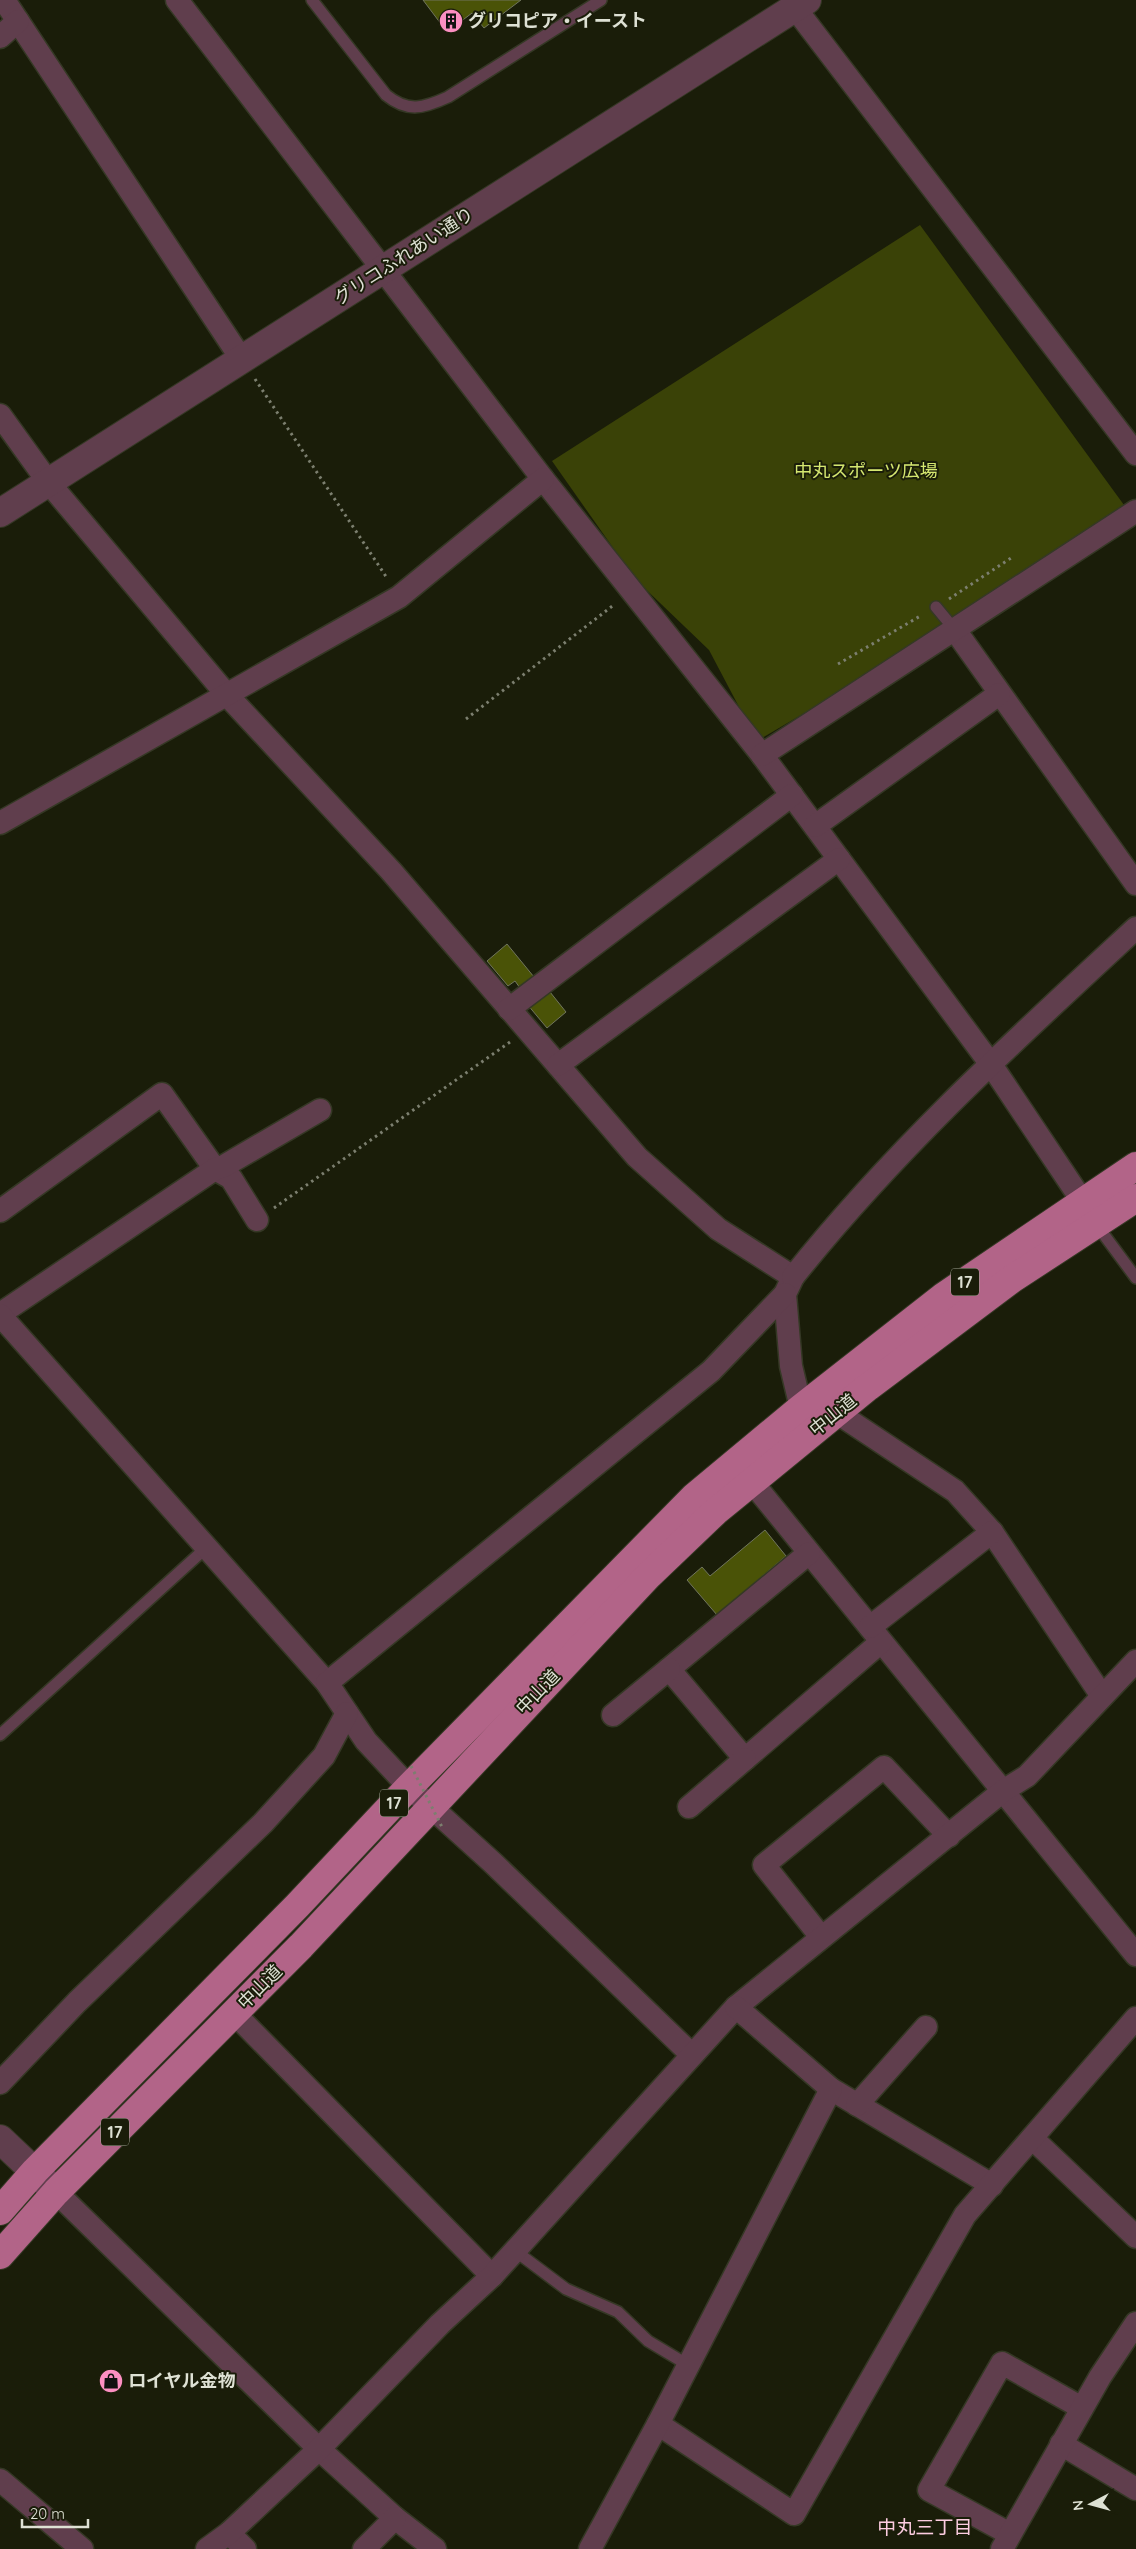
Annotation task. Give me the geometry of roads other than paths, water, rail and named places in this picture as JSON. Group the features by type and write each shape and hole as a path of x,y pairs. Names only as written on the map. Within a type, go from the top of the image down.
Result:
{"highway":[{"name":"中山道","path":"0,2255 56,2192 301,1946 435,1817 649,1575 752,1482 836,1412 1012,1279 1090,1213 1136,1166"},
{"name":"中山道","path":"0,2211 35,2171 297,1906 410,1777 694,1497 801,1408 944,1296 1090,1213 1136,1198"}],"street":[{"path":"4,0 242,360"},
{"path":"177,0 384,268 543,479 762,755 990,1063 1090,1213"},
{"path":"801,4 1136,454"},
{"name":"グリコふれあい通り","path":"0,513 801,4"},
{"path":"0,38 18,21"},
{"path":"0,415 49,483 227,695 391,872 637,1157 718,1229 789,1286"},
{"path":"0,823 400,597 543,479"},
{"path":"762,755 1136,511"},
{"path":"955,630 1136,884"},
{"path":"815,826 999,694"},
{"path":"509,1009 792,796"},
{"path":"558,1064 839,859"},
{"path":"326,1683 711,1370 789,1286 838,1220 990,1063 1136,928"},
{"path":"0,1211 162,1094 215,1168 231,1178 257,1220"},
{"path":"320,1110 224,1166 215,1168 0,1315 326,1683 366,1741 410,1777 435,1817 493,1863 692,2055"},
{"path":"789,1286 790,1366 801,1408"},
{"path":"836,1412 955,1491 992,1532 1102,1696"},
{"path":"752,1482 1136,1955"},
{"path":"689,1808 744,1759 876,1634 992,1532"},
{"path":"613,1715 809,1553"},
{"path":"207,2549 229,2533 319,2449 440,2324 492,2276 736,2007 1004,1791 1027,1776 1136,1661"},
{"path":"669,1669 744,1759"},
{"path":"0,2083 77,2002 263,1822 324,1756 347,1713"},
{"path":"821,1937 764,1865 884,1766 949,1836"},
{"path":"736,2007 831,2089 992,2184"},
{"path":"234,2013 492,2276"},
{"path":"658,2424 794,2514 965,2215 1136,2018"},
{"path":"857,2105 926,2026"},
{"path":"590,2549 658,2424 831,2089"},
{"path":"1032,2138 1136,2237"},
{"path":"0,2139 319,2449 395,2518 434,2549"},
{"path":"1082,2408 1002,2364 929,2490 1006,2542 1082,2408 1136,2323"},
{"path":"1061,2444 1136,2489"},
{"path":"0,2480 82,2549"},
{"path":"364,2549 395,2518"},
{"path":"229,2533 245,2549"}],"lane":[{"path":"312,0 386,95 396,103 426,107 448,97 601,0"},
{"path":"936,607 955,630"},
{"path":"1090,1213 1136,1278"},
{"path":"0,1735 207,1547"},
{"path":"514,2250 566,2289 618,2312 648,2341 688,2364"}],"place":[{"name":"グリコピア・イースト","path":"451,21"},
{"name":"ロイヤル金物","path":"111,2381"}],"district":[{"name":"中丸三丁目","path":"925,2527"}],"park label":[{"name":"中丸スポーツ広場","path":"866,471"}]}
